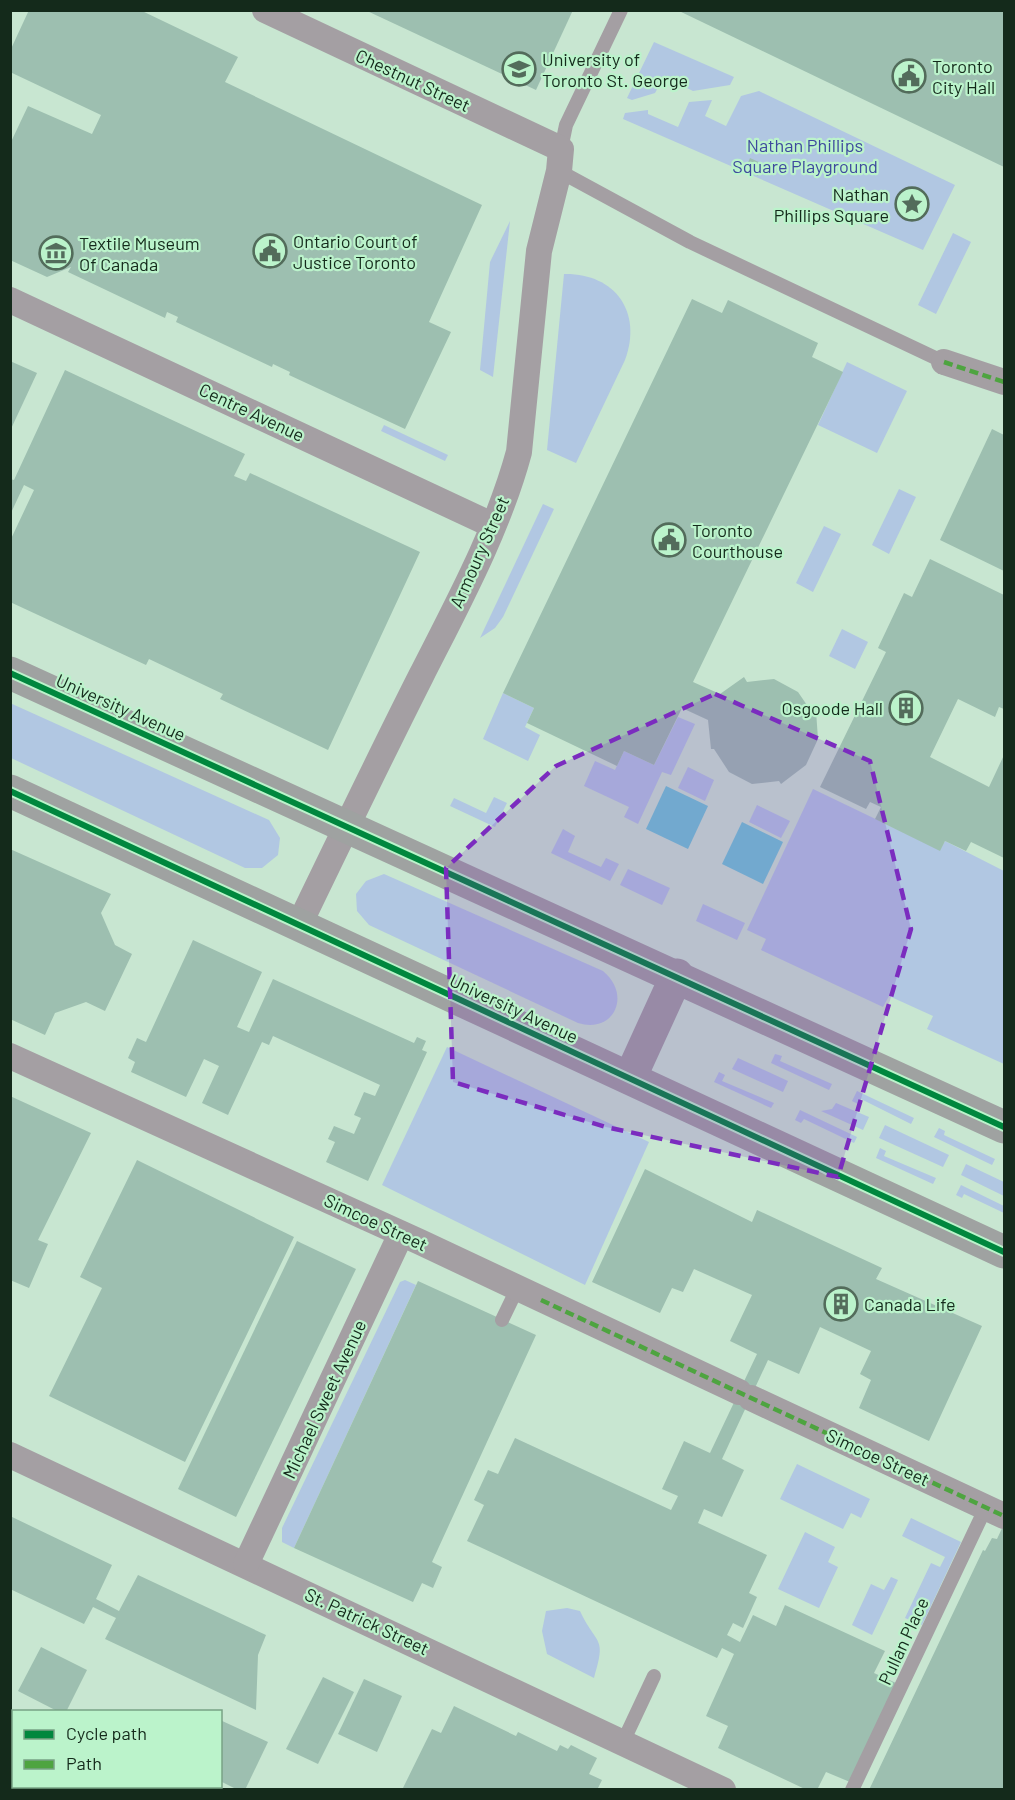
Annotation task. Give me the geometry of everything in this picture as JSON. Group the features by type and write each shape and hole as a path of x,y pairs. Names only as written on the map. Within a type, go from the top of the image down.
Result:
{"main road":[{"name":"University Avenue","path":"10,673 677,975 1005,1127"},
{"name":"University Avenue","path":"10,791 1005,1252"},
{"path":"630,1078 677,975"}],"street":[{"name":"Chestnut Street","path":"272,12 560,160"},
{"name":"Armoury Street","path":"299,925 492,525 519,452 539,251 560,160"},
{"name":"Centre Avenue","path":"10,300 492,525"},
{"path":"944,363 1005,382"},
{"name":"Simcoe Street","path":"10,1056 401,1234 995,1512"},
{"name":"Michael Sweet Avenue","path":"246,1564 401,1234"},
{"name":"St. Patrick Street","path":"10,1455 723,1790"}],"lane":[{"path":"621,10 566,125 560,160 637,215 738,266 944,363"},
{"path":"502,1320 518,1289"},
{"name":"Pullan Place","path":"852,1790 995,1512"},
{"path":"623,1742 654,1676"}],"highlighted area":[{"path":"715,694 870,761 911,929 838,1177 606,1127 453,1082 446,868 556,766"}],"green space":[{"path":"654,42 734,77 730,85 693,91 664,77 655,93 632,100 627,98"},
{"name":"Nathan Phillips Square Playground","path":"759,91 955,185 923,250 623,119 625,113 648,110 648,114 678,127 689,102 712,100 705,116 726,126 741,96"},
{"path":"510,221 493,377 480,370 490,262"},
{"path":"953,233 971,242 936,314 918,305"},
{"path":"564,274 582,275 610,288 620,298 627,311 630,326 630,342 625,360 576,463 547,450"},
{"path":"847,362 907,391 877,453 818,425"},
{"path":"384,425 448,455 445,461 381,431"},
{"path":"899,489 916,497 889,554 872,545"},
{"path":"543,504 554,509 503,617 495,628 480,638"},
{"path":"824,526 841,534 813,592 796,583"},
{"path":"842,629 868,642 855,669 829,656"},
{"path":"503,693 534,708 525,727 540,735 528,761 483,739"},
{"path":"10,703 269,820 280,838 278,855 262,868 245,868 11,758"},
{"path":"678,717 695,724 671,775 662,772 638,824 624,817 629,807 584,786 595,761 615,770 624,751 654,765"},
{"path":"688,767 714,780 705,801 678,788"},
{"path":"813,789 940,850 945,841 1004,871 1004,1064 927,1029 933,1016 889,996 883,1007 761,950 766,939 747,930"},
{"path":"494,797 507,803 495,827 450,806 454,798 486,813"},
{"path":"757,805 790,821 781,838 749,822"},
{"path":"563,829 575,836 568,852 601,867 606,858 619,864 610,881 551,853"},
{"path":"628,869 670,888 662,905 620,885"},
{"path":"384,874 603,971 612,981 616,991 615,1010 601,1023 591,1025 578,1023 369,925 357,911 356,894 366,881"},
{"path":"703,904 745,923 737,940 696,921"},
{"path":"447,1047 649,1142 585,1285 382,1185"},
{"path":"775,1054 782,1056 780,1061 832,1084 829,1090 771,1063"},
{"path":"738,1058 788,1081 783,1092 732,1069"},
{"path":"719,1072 725,1075 722,1081 774,1103 771,1108 714,1082"},
{"path":"857,1091 914,1118 911,1124 861,1099 858,1104 852,1101"},
{"path":"836,1103 869,1117 863,1130 821,1111 832,1109"},
{"path":"800,1110 857,1137 854,1143 804,1119 801,1123 795,1120"},
{"path":"885,1125 949,1155 943,1167 879,1138"},
{"path":"939,1128 945,1131 944,1135 995,1159 992,1165 934,1137"},
{"path":"880,1148 886,1151 884,1156 936,1178 933,1184 876,1158"},
{"path":"966,1164 1004,1182 1004,1196 961,1175"},
{"path":"961,1185 1004,1206 1004,1213 964,1194 962,1198 956,1195"},
{"path":"405,1280 416,1285 294,1548 282,1542 282,1528 400,1282"},
{"path":"797,1464 870,1499 861,1518 851,1513 843,1529 780,1499"},
{"path":"911,1518 961,1542 922,1625 905,1618 931,1563 940,1567 945,1557 902,1536"},
{"path":"805,1532 835,1547 828,1562 838,1567 819,1608 778,1589"},
{"path":"891,1577 898,1580 872,1635 852,1625 871,1584 884,1590"},
{"path":"567,1608 580,1611 600,1647 594,1678 547,1654 542,1631 546,1611"}],"water":[{"path":"666,786 708,806 688,849 646,829"},
{"path":"742,822 783,842 763,884 722,864"}],"building":[{"name":"Ontario Court of Justice Toronto","path":"29,10 140,10 238,57 225,82 482,205 429,322 451,332 405,429 289,375 290,372 273,364 272,367 176,322 178,317 167,312 165,318 68,272 71,267 47,277 10,260 10,144 28,106 92,134 101,115 10,72 10,51"},
{"name":"University of Toronto St. George","path":"365,10 573,10 536,90"},
{"name":"Toronto City Hall","path":"677,10 1004,10 1004,167 950,141"},
{"path":"750,158 763,164 758,176 745,170"},
{"name":"Toronto Courthouse","path":"692,299 722,313 728,300 818,343 812,357 843,372 693,682 720,694 744,677 747,682 774,679 798,692 811,711 816,711 818,739 806,765 781,784 779,781 752,784 729,772 714,749 711,749 708,720 682,708 654,765 624,751 617,766 527,723 534,708 503,693"},
{"path":"10,361 37,373 10,431"},
{"path":"65,370 245,454 234,476 246,481 250,473 420,552 328,750 220,699 223,694 149,659 146,665 10,602 10,541 34,490 24,485 10,515 10,479 14,480"},
{"path":"992,429 1004,435 1004,571 940,540"},
{"name":"Osgoode Hall","path":"930,559 1004,595 1004,709 999,707 995,717 958,699 930,757 989,787 1004,755 1004,858 971,842 966,851 945,841 940,851 875,819 881,807 870,802 866,809 820,787 886,652 878,648 904,593 912,597"},
{"path":"10,849 111,894 101,913 115,945 132,954 105,1011 86,1002 55,1013 45,1035 10,1019"},
{"path":"193,940 262,972 237,1027 249,1032 273,979 414,1043 417,1037 426,1041 422,1050 427,1052 368,1181 326,1162 335,1142 328,1139 334,1126 354,1134 361,1118 354,1115 364,1092 375,1096 380,1085 273,1036 269,1045 262,1042 228,1115 202,1103 219,1066 204,1059 186,1097 131,1072 135,1062 128,1058 137,1038 146,1042"},
{"path":"10,1096 91,1133 38,1240 48,1244 29,1288 10,1280"},
{"path":"137,1160 294,1237 185,1462 49,1396 102,1288 80,1277"},
{"path":"645,1169 752,1222 757,1210 882,1268 876,1279 982,1326 929,1441 859,1408 871,1380 860,1374 871,1351 820,1327 799,1374 768,1360 722,1459 744,1470 722,1517 704,1509 698,1523 767,1555 749,1593 757,1597 743,1628 733,1623 727,1635 740,1642 753,1615 776,1626 785,1605 885,1651 874,1673 896,1683 850,1782 826,1772 817,1790 807,1790 718,1748 728,1726 706,1716 734,1654 722,1648 717,1658 467,1541 484,1505 474,1500 488,1470 498,1474 515,1438 671,1510 678,1496 662,1489 684,1441 710,1453 757,1354 730,1341 752,1295 694,1269 683,1292 672,1288 660,1313 592,1282"},
{"path":"297,1241 356,1269 236,1517 178,1489"},
{"path":"418,1281 536,1335 432,1562 442,1567 433,1588 422,1583 413,1602 294,1548"},
{"path":"10,1516 112,1565 96,1599 119,1611 138,1575 266,1635 258,1655 256,1710 105,1639 116,1618 93,1607 84,1624 10,1589"},
{"path":"1004,1524 1004,1790 869,1790 983,1550 985,1551 992,1538 997,1539"},
{"path":"41,1647 87,1670 67,1710 55,1710 18,1691"},
{"path":"323,1677 354,1692 318,1764 286,1749"},
{"path":"364,1679 402,1696 377,1752 338,1734"},
{"path":"454,1706 516,1736 518,1732 557,1751 560,1745 568,1749 571,1745 597,1758 589,1774 602,1780 597,1790 402,1790 432,1729 441,1733"},
{"path":"222,1721 268,1742 245,1790 238,1790 222,1782"},
{"path":"10,1734 12,1735 12,1788 122,1788 121,1790 10,1790"}],"marked path":[{"path":"944,362 1004,382"},
{"path":"541,1300 1004,1516"}],"cycle path":[{"path":"10,673 1004,1127"},
{"path":"10,791 1004,1252"}],"place":[{"name":"University of Toronto St. George","path":"519,69"},
{"name":"Toronto City Hall","path":"909,76"},
{"name":"Nathan Phillips Square","path":"912,204"},
{"name":"Ontario Court of Justice Toronto","path":"270,251"},
{"name":"Textile Museum Of Canada","path":"56,253"},
{"name":"Toronto Courthouse","path":"669,540"},
{"name":"Osgoode Hall","path":"906,708"},
{"name":"Canada Life","path":"841,1304"}]}
